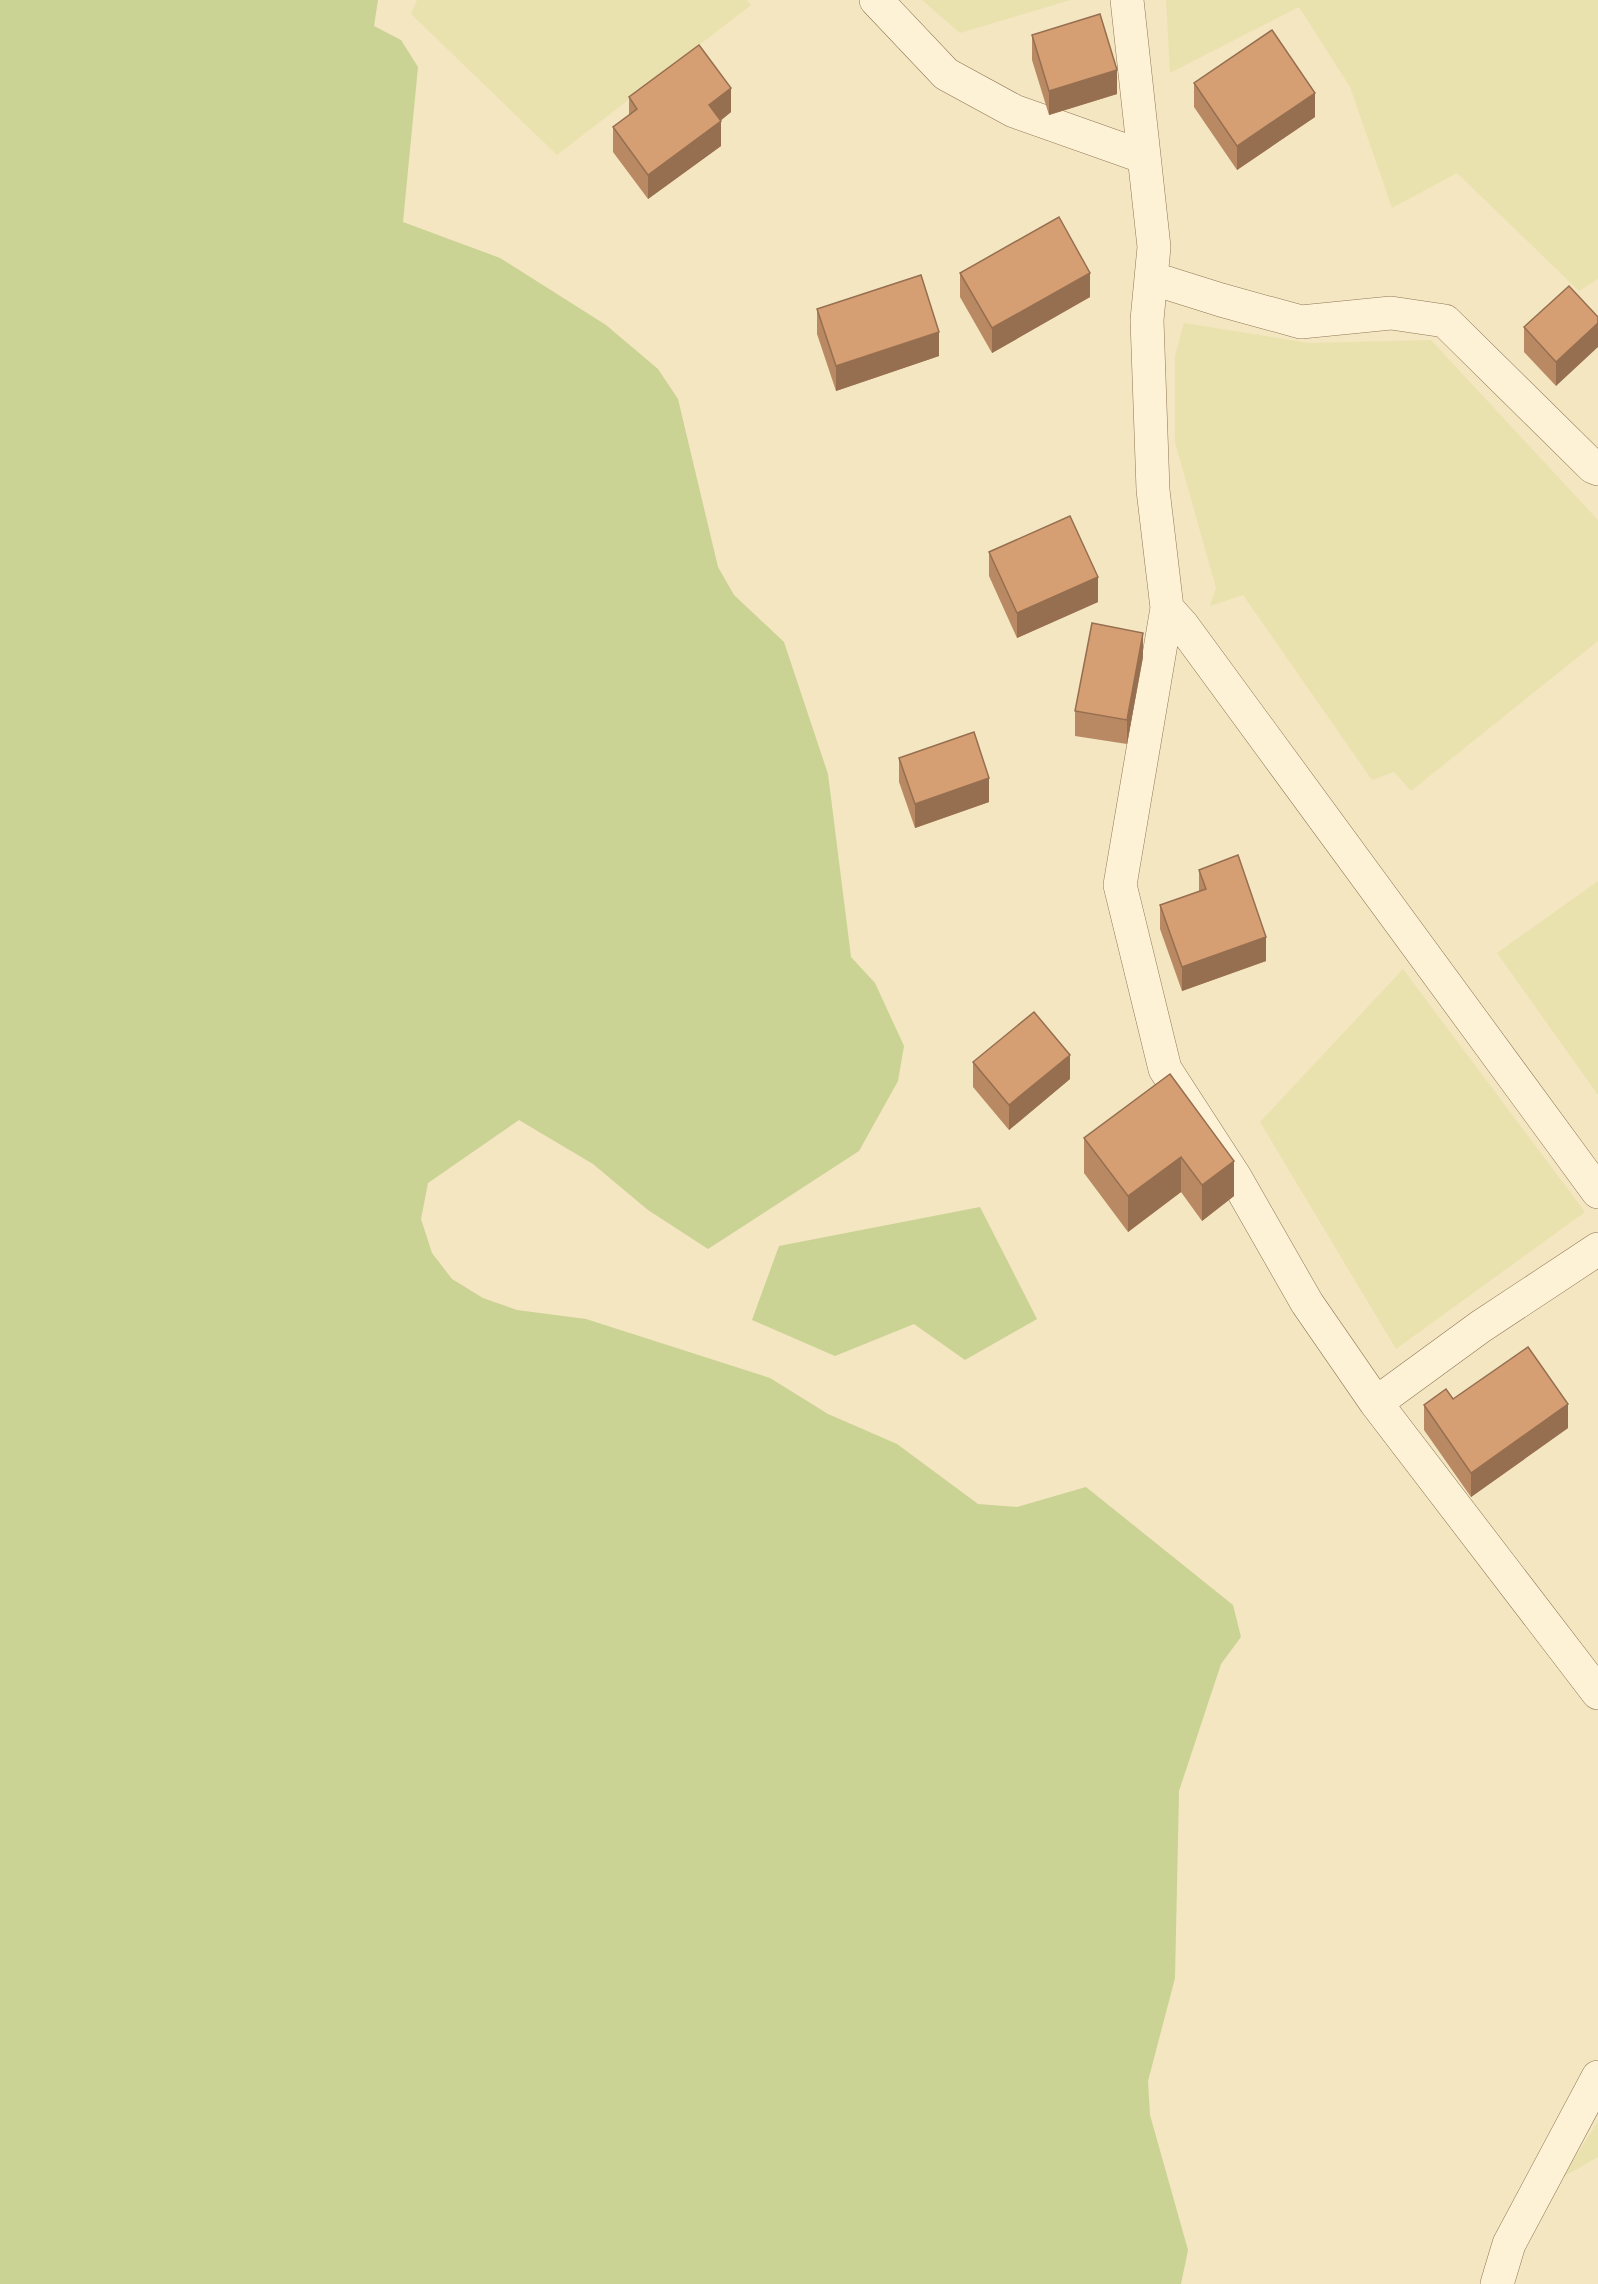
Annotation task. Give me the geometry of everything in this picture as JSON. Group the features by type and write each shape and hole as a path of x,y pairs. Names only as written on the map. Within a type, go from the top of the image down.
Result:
{"street":[{"path":"876,0 946,75 1014,111 1144,157"},
{"path":"1127,0 1154,247 1147,320 1153,490 1167,608 1120,885 1165,1069 1235,1177 1306,1304 1376,1403 1598,1693"},
{"path":"1151,278 1301,322 1391,313 1445,321 1593,467 1598,469"},
{"path":"1167,608 1183,626 1598,1192"},
{"path":"1376,1403 1480,1327 1598,1249"},
{"path":"1497,2284 1509,2244 1598,2077"}],"shaded area":[{"path":"417,0 747,0 751,5 557,155 411,14"},
{"path":"922,0 1071,0 960,33"},
{"path":"1166,0 1598,0 1598,279 1579,291 1457,173 1392,208 1350,87 1299,7 1170,73"},
{"path":"1184,323 1309,343 1431,340 1598,520 1598,641 1411,791 1394,772 1372,780 1243,595 1210,606 1216,588 1175,442 1175,356"},
{"path":"1598,881 1598,1095 1497,953"},
{"path":"1403,969 1585,1212 1396,1349 1260,1122"},
{"path":"1598,2121 1598,2157 1563,2177"}],"green space":[{"path":"0,0 378,0 374,26 401,40 418,67 403,222 500,258 606,325 658,369 678,399 718,567 734,595 784,642 828,774 851,957 875,983 904,1046 898,1081 859,1151 708,1249 648,1210 593,1164 519,1120 428,1183 421,1219 432,1253 452,1279 483,1298 517,1310 586,1319 770,1378 828,1414 897,1444 978,1504 1017,1507 1086,1487 1233,1605 1241,1637 1221,1664 1179,1791 1175,1978 1148,2081 1150,2115 1188,2250 1181,2284 0,2284"},
{"path":"980,1207 1037,1319 965,1360 914,1324 835,1356 752,1320 779,1246"}],"building":[{"path":"1100,14 1117,70 1049,91 1032,35"},
{"path":"1272,30 1315,93 1237,146 1194,83"},
{"path":"699,45 731,88 709,105 721,121 648,175 613,127 637,109 629,97"},
{"path":"1059,217 1090,273 992,328 960,273"},
{"path":"921,275 939,332 836,366 817,309"},
{"path":"1569,286 1598,317 1598,323 1556,362 1524,327"},
{"path":"1070,516 1098,577 1017,613 989,552"},
{"path":"1092,623 1143,633 1127,720 1075,711"},
{"path":"974,732 989,778 915,804 899,758"},
{"path":"1238,855 1266,937 1182,967 1160,905 1206,889 1199,870"},
{"path":"1034,1012 1070,1055 1009,1105 973,1062"},
{"path":"1170,1074 1234,1161 1202,1185 1181,1157 1128,1196 1084,1138"},
{"path":"1528,1347 1568,1404 1471,1473 1424,1405 1446,1389 1453,1399"}]}
